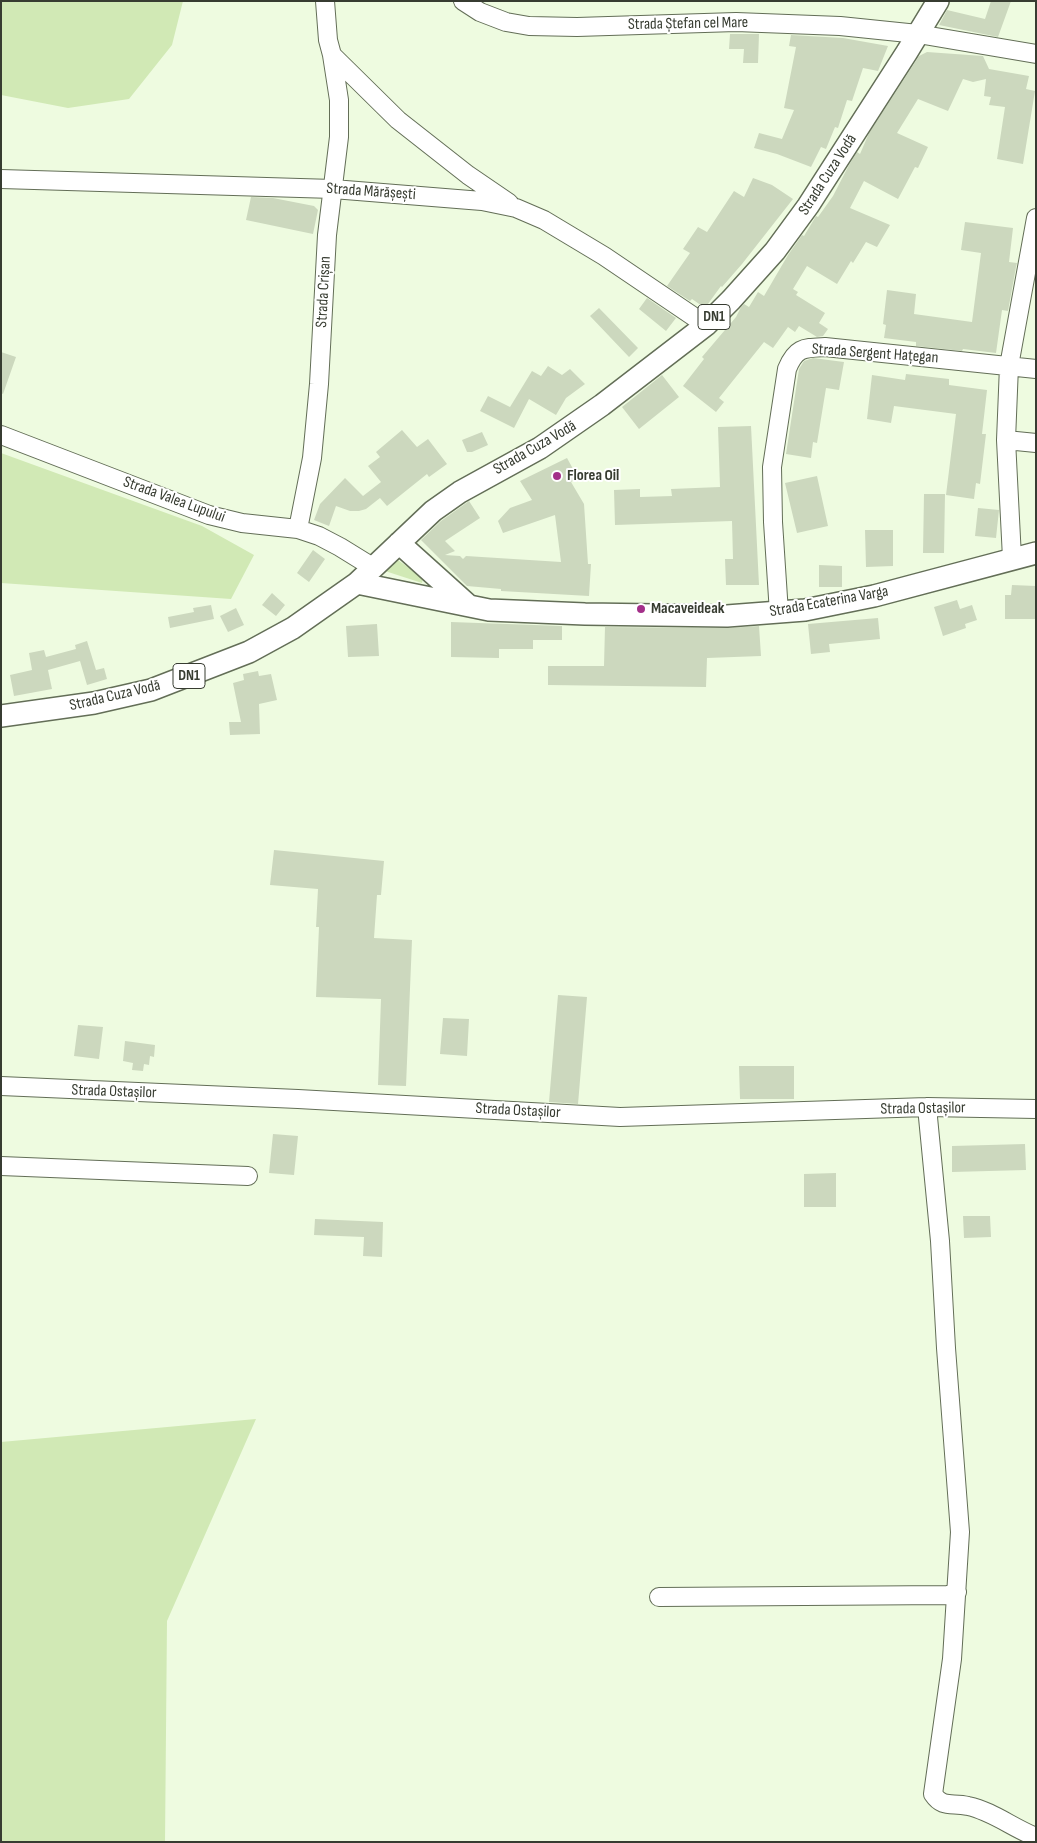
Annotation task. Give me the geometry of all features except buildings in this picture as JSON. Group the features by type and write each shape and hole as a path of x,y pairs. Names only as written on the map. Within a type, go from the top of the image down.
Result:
{"main road":[{"name":"Strada Cuza Vodă","path":"1,716 94,703 151,690 249,652 293,628 357,583 433,511 460,492 540,448 577,424 706,325 755,275 791,229 938,1"},
{"path":"399,543 468,605"},
{"name":"Strada Ecaterina Varga","path":"357,583 489,610 575,614 727,616 779,613 874,596 1036,553"}],"street":[{"name":"Strada Crișan","path":"298,529 312,458 319,384 327,235 339,137 339,100 328,40 325,1"},
{"name":"Strada Ștefan cel Mare","path":"463,1 480,12 506,22 529,26 577,27 736,22 849,26 918,34 1036,54"},
{"path":"332,55 398,120 468,175 516,208"},
{"name":"Strada Mărășești","path":"1,179 333,189 482,201 516,208 544,220 604,256 706,325"},
{"path":"1012,558 1006,440 1009,366 1036,218"},
{"name":"Strada Sergent Hațegan","path":"779,613 773,522 772,468 787,369 792,357 805,348 825,346 1036,369"},
{"name":"Strada Valea Lupului","path":"1,435 208,515 242,523 298,529 319,536 374,568"},
{"path":"1006,440 1036,443"},
{"name":"Strada Ostașilor","path":"1,1086 298,1099 620,1117 927,1108 1036,1109"},
{"path":"927,1108 940,1241 947,1367 960,1532 952,1659 933,1794 938,1801 946,1804 967,1806 987,1813 1036,1837"},
{"path":"1,1166 248,1176"},
{"path":"659,1597 948,1595 957,1592"}],"green space":[{"path":"1,1 183,1 172,45 129,99 68,108 1,95"},
{"path":"1,453 202,526 254,555 231,599 1,583"},
{"path":"395,558 423,578 422,583 385,571"},
{"path":"256,1419 167,1621 165,1842 1,1842 1,1442"}],"place":[{"name":"Florea Oil","path":"557,476"},
{"name":"Macaveideak","path":"641,609"}]}
